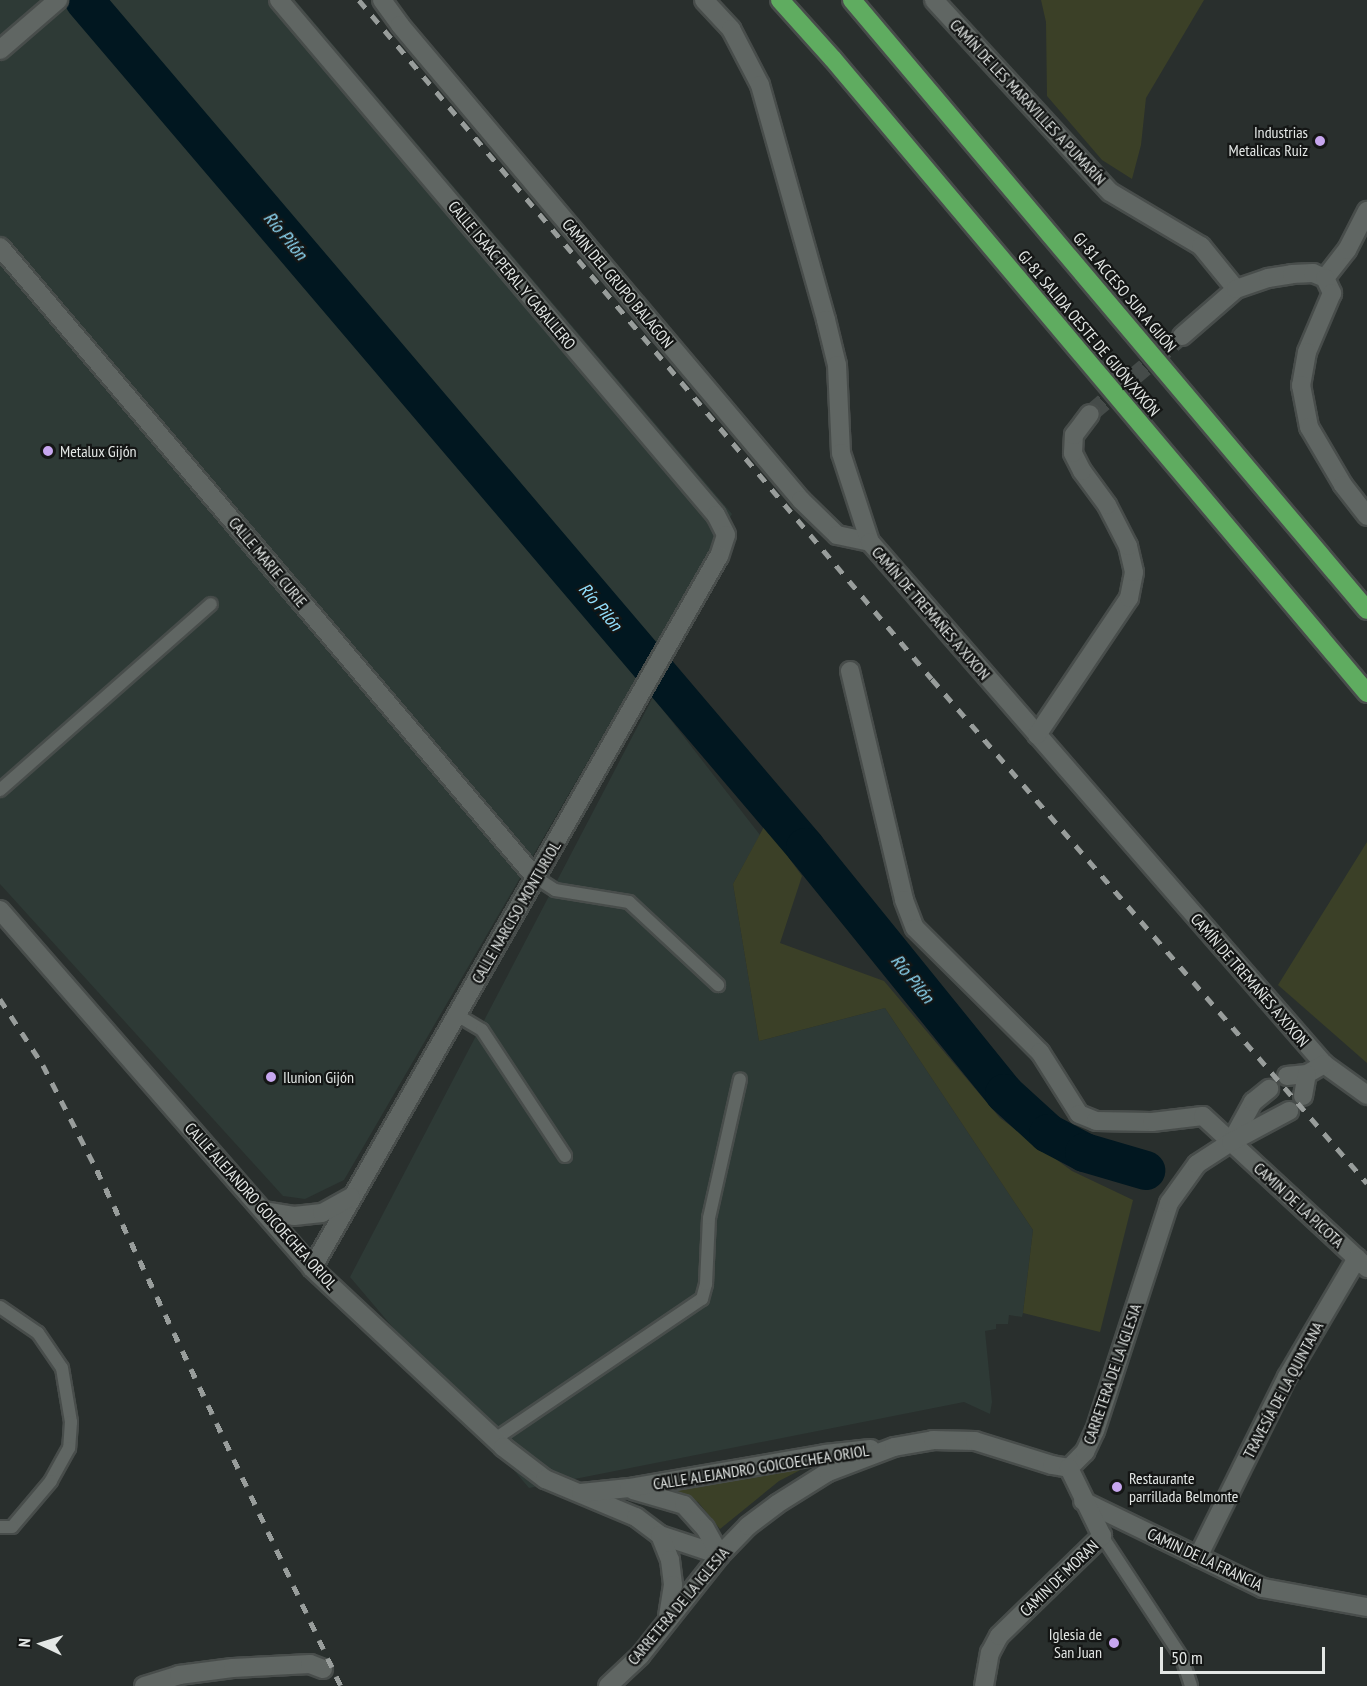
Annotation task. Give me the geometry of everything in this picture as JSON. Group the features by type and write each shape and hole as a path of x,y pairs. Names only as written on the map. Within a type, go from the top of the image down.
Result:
{"highway":[{"name":"GJ-81 SALIDA OESTE DE GIJÓN/XIXÓN","path":"780,0 849,78 1367,693"},
{"name":"GJ-81 ACCESO SUR A GIJÓN","path":"852,0 1367,610"}],"street":[{"name":"CALLE ISAAC PERAL Y CABALLERO","path":"279,0 716,515 726,535 719,556"},
{"name":"CAMIN DEL GRUPO BALAGON","path":"382,0 400,26 801,500 837,535 870,542"},
{"name":"CAMÍN DE TREMAÑES A XIXON","path":"704,0 731,28 760,85 829,332 837,366 841,453 870,542 1324,1064 1367,1095"},
{"name":"CAMÍN DE LES MARAVILLES A PUMARÍN","path":"934,0 1110,192 1201,246 1236,289"},
{"path":"0,50 56,2"},
{"path":"1324,278 1347,250 1367,211"},
{"name":"CALLE MARIE CURIE","path":"0,247 535,877"},
{"path":"1182,336 1236,289 1268,278 1292,274 1313,273 1324,278 1332,293 1306,352 1301,385 1309,427 1343,485 1366,512"},
{"path":"1037,735 1129,598 1134,572 1123,536 1107,505 1073,453 1074,435 1090,414"},
{"name":"CALLE NARCISO MONTURIOL","path":"312,1268 719,556"},
{"name":"CAMIN DE LA PICOTA","path":"850,671 904,900 915,928 1040,1052 1079,1114 1096,1122 1152,1122 1203,1116 1362,1263"},
{"name":"CALLE ALEJANDRO GOICOECHEA ORIOL","path":"0,910 312,1268 495,1439 545,1479 636,1517 660,1535 720,1555"},
{"path":"1287,1076 1307,1074 1324,1064"},
{"path":"1303,1096 1307,1074"},
{"name":"CARRETERA DE LA IGLESIA","path":"1231,1142 1253,1102 1269,1089"},
{"name":"CARRETERA DE LA IGLESIA","path":"608,1686 640,1656 720,1555 748,1526 777,1504 828,1472 894,1447 933,1440 975,1442 1069,1468 1085,1452 1095,1431 1169,1203 1197,1164 1231,1142 1289,1111"},
{"path":"263,1211 294,1216 322,1213 353,1196"},
{"name":"TRAVESÍA DE LA QUINTANA","path":"1198,1557 1287,1377 1362,1263"},
{"name":"CALLE ALEJANDRO GOICOECHEA ORIOL","path":"578,1493 629,1488 825,1454 894,1447"},
{"name":"CAMIN DE MORAN","path":"984,1686 990,1653 999,1636 1102,1536 1083,1501 1069,1468"},
{"name":"CALLE ALEJANDRO GOICOECHEA ORIOL","path":"629,1488 684,1505 705,1528 720,1555"},
{"name":"CAMIN DE LA FRANCIA","path":"1083,1501 1263,1588 1367,1607"},
{"path":"660,1535 670,1560 673,1585 668,1618"},
{"path":"144,1686 179,1675 233,1668 310,1664 323,1669"}],"lane":[{"path":"0,790 211,604"},
{"path":"535,877 555,890 629,902 718,985"},
{"path":"457,1015 482,1030 566,1156"},
{"path":"495,1439 702,1299 709,1218 740,1079"},
{"path":"0,1307 39,1333 62,1368 71,1422 69,1448 51,1481 6,1527"},
{"path":"1102,1536 1182,1658 1191,1686"}],"shaded area":[{"path":"0,0 295,0 732,514 344,1180 305,1199 283,1196 0,884"},
{"path":"653,697 760,835 733,884 759,1041 885,1008 1033,1230 1023,1313 1022,1317 1009,1315 1008,1324 996,1324 996,1329 985,1331 992,1402 990,1414 964,1402 529,1488 350,1277"}],"green space":[{"path":"1041,0 1204,0 1146,98 1141,145 1132,179 1102,160 1047,96 1046,22"},
{"path":"765,825 802,876 780,943 884,981 1000,1118 1072,1171 1133,1200 1100,1332 1023,1313 1033,1230 885,1008 759,1041 733,884"},
{"path":"1367,842 1367,1063 1278,985"},
{"path":"811,1462 810,1465 779,1481 720,1529 698,1502 677,1491 678,1489"}],"waterway":[{"name":"Río Pilón","path":"84,0 805,847 1004,1093 1048,1133 1084,1152 1145,1170"}],"tunnel":[{"path":"1090,414 1182,336"}],"railway":[{"path":"359,0 932,679 1367,1183"},
{"path":"0,999 43,1065 97,1170 341,1686"}],"place":[{"name":"Industrias Metalicas Ruiz","path":"1320,141"},
{"name":"Metalux Gijón","path":"48,451"},
{"name":"Ilunion Gijón","path":"271,1077"},
{"name":"Restaurante parrillada Belmonte","path":"1117,1487"},
{"name":"Iglesia de San Juan","path":"1114,1643"}]}
